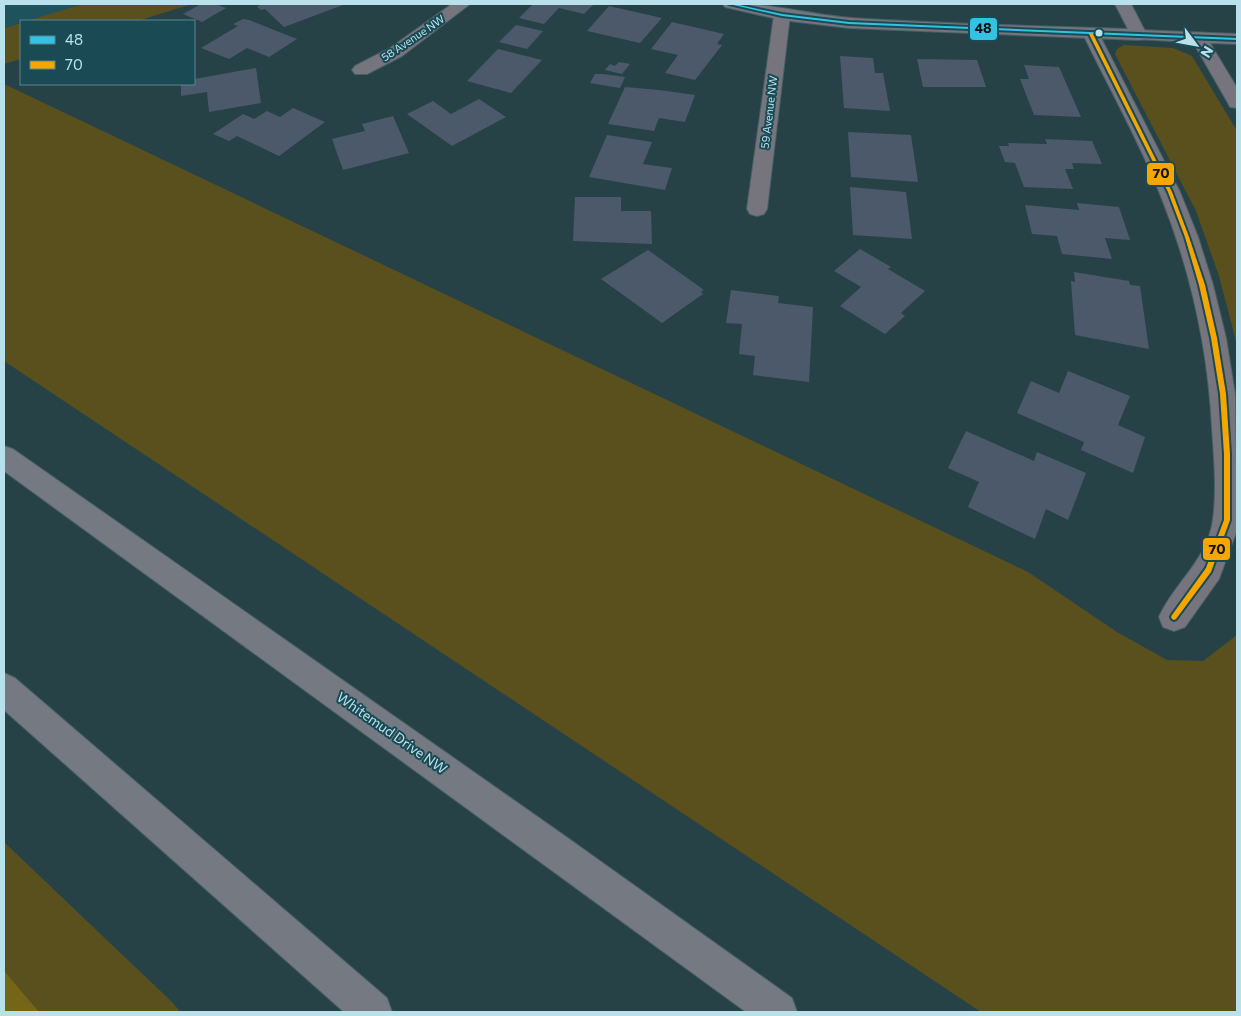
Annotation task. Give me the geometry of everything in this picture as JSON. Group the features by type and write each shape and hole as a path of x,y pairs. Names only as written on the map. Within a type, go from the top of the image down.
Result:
{"highway":[{"name":"Whitemud Drive NW","path":"4,457 553,848 778,1012"},
{"path":"4,689 374,1012"}],"street":[{"name":"58 Avenue NW","path":"361,70 396,52 462,4"},
{"path":"731,4 782,15 849,23 1237,39"},
{"path":"1123,4 1139,35"},
{"name":"59 Avenue NW","path":"757,209 782,15"},
{"path":"1091,34 1158,168 1187,237 1212,329 1223,394 1227,454 1227,520 1209,570 1174,617"},
{"path":"1198,37 1237,103"}],"shaded area":[{"path":"4,4 83,4 30,20 20,20 20,23 4,28"},
{"path":"83,4 192,4 140,20 29,20"},
{"path":"20,23 20,59 4,64 4,28"},
{"path":"1124,45 1173,48 1192,56 1237,131 1237,345 1219,276 1196,211 1115,54 1117,49"},
{"path":"4,84 1028,572 1117,632 1167,660 1203,661 1237,635 1237,1012 981,1012 4,361"},
{"path":"4,842 174,1004 180,1012 4,1012"},
{"path":"4,971 39,1012 4,1012"}],"building":[{"path":"201,4 215,4 226,8 202,22 183,14"},
{"path":"259,4 343,5 284,27 265,9 261,10 257,7"},
{"path":"533,4 594,4 584,14 559,8 544,24 519,18"},
{"path":"609,6 662,18 640,43 587,31"},
{"path":"243,19 297,39 269,57 247,48 229,59 201,48 238,26 233,24"},
{"path":"672,22 724,34 717,44 722,45 695,80 665,73 678,55 651,49"},
{"path":"516,25 543,31 527,49 499,42"},
{"path":"498,49 542,60 511,93 467,81"},
{"path":"840,56 873,58 875,73 883,73 890,111 844,108"},
{"path":"917,59 977,60 986,87 923,87"},
{"path":"619,62 630,64 622,74 605,70 610,64 615,66"},
{"path":"1024,65 1059,67 1081,117 1034,115 1020,79 1029,79"},
{"path":"256,68 261,103 209,112 207,92 181,96 181,85 195,85 195,79"},
{"path":"595,74 625,77 620,88 590,83"},
{"path":"625,87 695,95 685,122 659,118 654,131 608,124"},
{"path":"479,99 506,117 452,146 407,114 433,101 451,114"},
{"path":"293,108 325,122 279,156 237,136 229,141 213,134 243,114 254,119 267,111 280,117"},
{"path":"393,116 409,153 343,170 332,139 365,131 362,124"},
{"path":"848,132 911,135 918,182 851,177"},
{"path":"607,135 652,142 643,164 672,168 665,190 589,177"},
{"path":"1045,139 1092,141 1102,164 1072,163 1074,169 1065,169 1073,189 1024,187 1015,163 1005,162 999,146 1009,146 1008,143 1047,144"},
{"path":"850,187 906,192 912,239 853,235"},
{"path":"575,197 621,197 621,211 651,211 652,244 573,241"},
{"path":"1077,203 1119,207 1130,240 1105,238 1112,259 1062,254 1057,236 1032,234 1025,205 1079,210"},
{"path":"860,249 891,267 888,269 925,291 901,313 905,316 885,334 840,306 861,287 834,271"},
{"path":"648,250 704,290 701,292 703,294 662,323 601,279"},
{"path":"1074,272 1129,281 1130,285 1140,286 1149,349 1075,335 1071,281 1075,282"},
{"path":"731,290 779,296 778,303 813,307 809,382 753,375 755,356 739,354 742,324 726,323"},
{"path":"1068,371 1130,396 1118,425 1145,437 1133,473 1081,450 1084,442 1017,413 1031,381 1059,393"},
{"path":"966,431 1034,461 1037,452 1086,473 1068,520 1046,509 1035,539 968,507 979,482 948,468"}],"transit line":[{"name":"48","path":"731,4 782,15 849,23 1237,39"},
{"name":"70","path":"1091,34 1170,192 1187,237 1202,285 1214,338 1223,394 1227,454 1227,520 1209,570 1174,617"}]}
